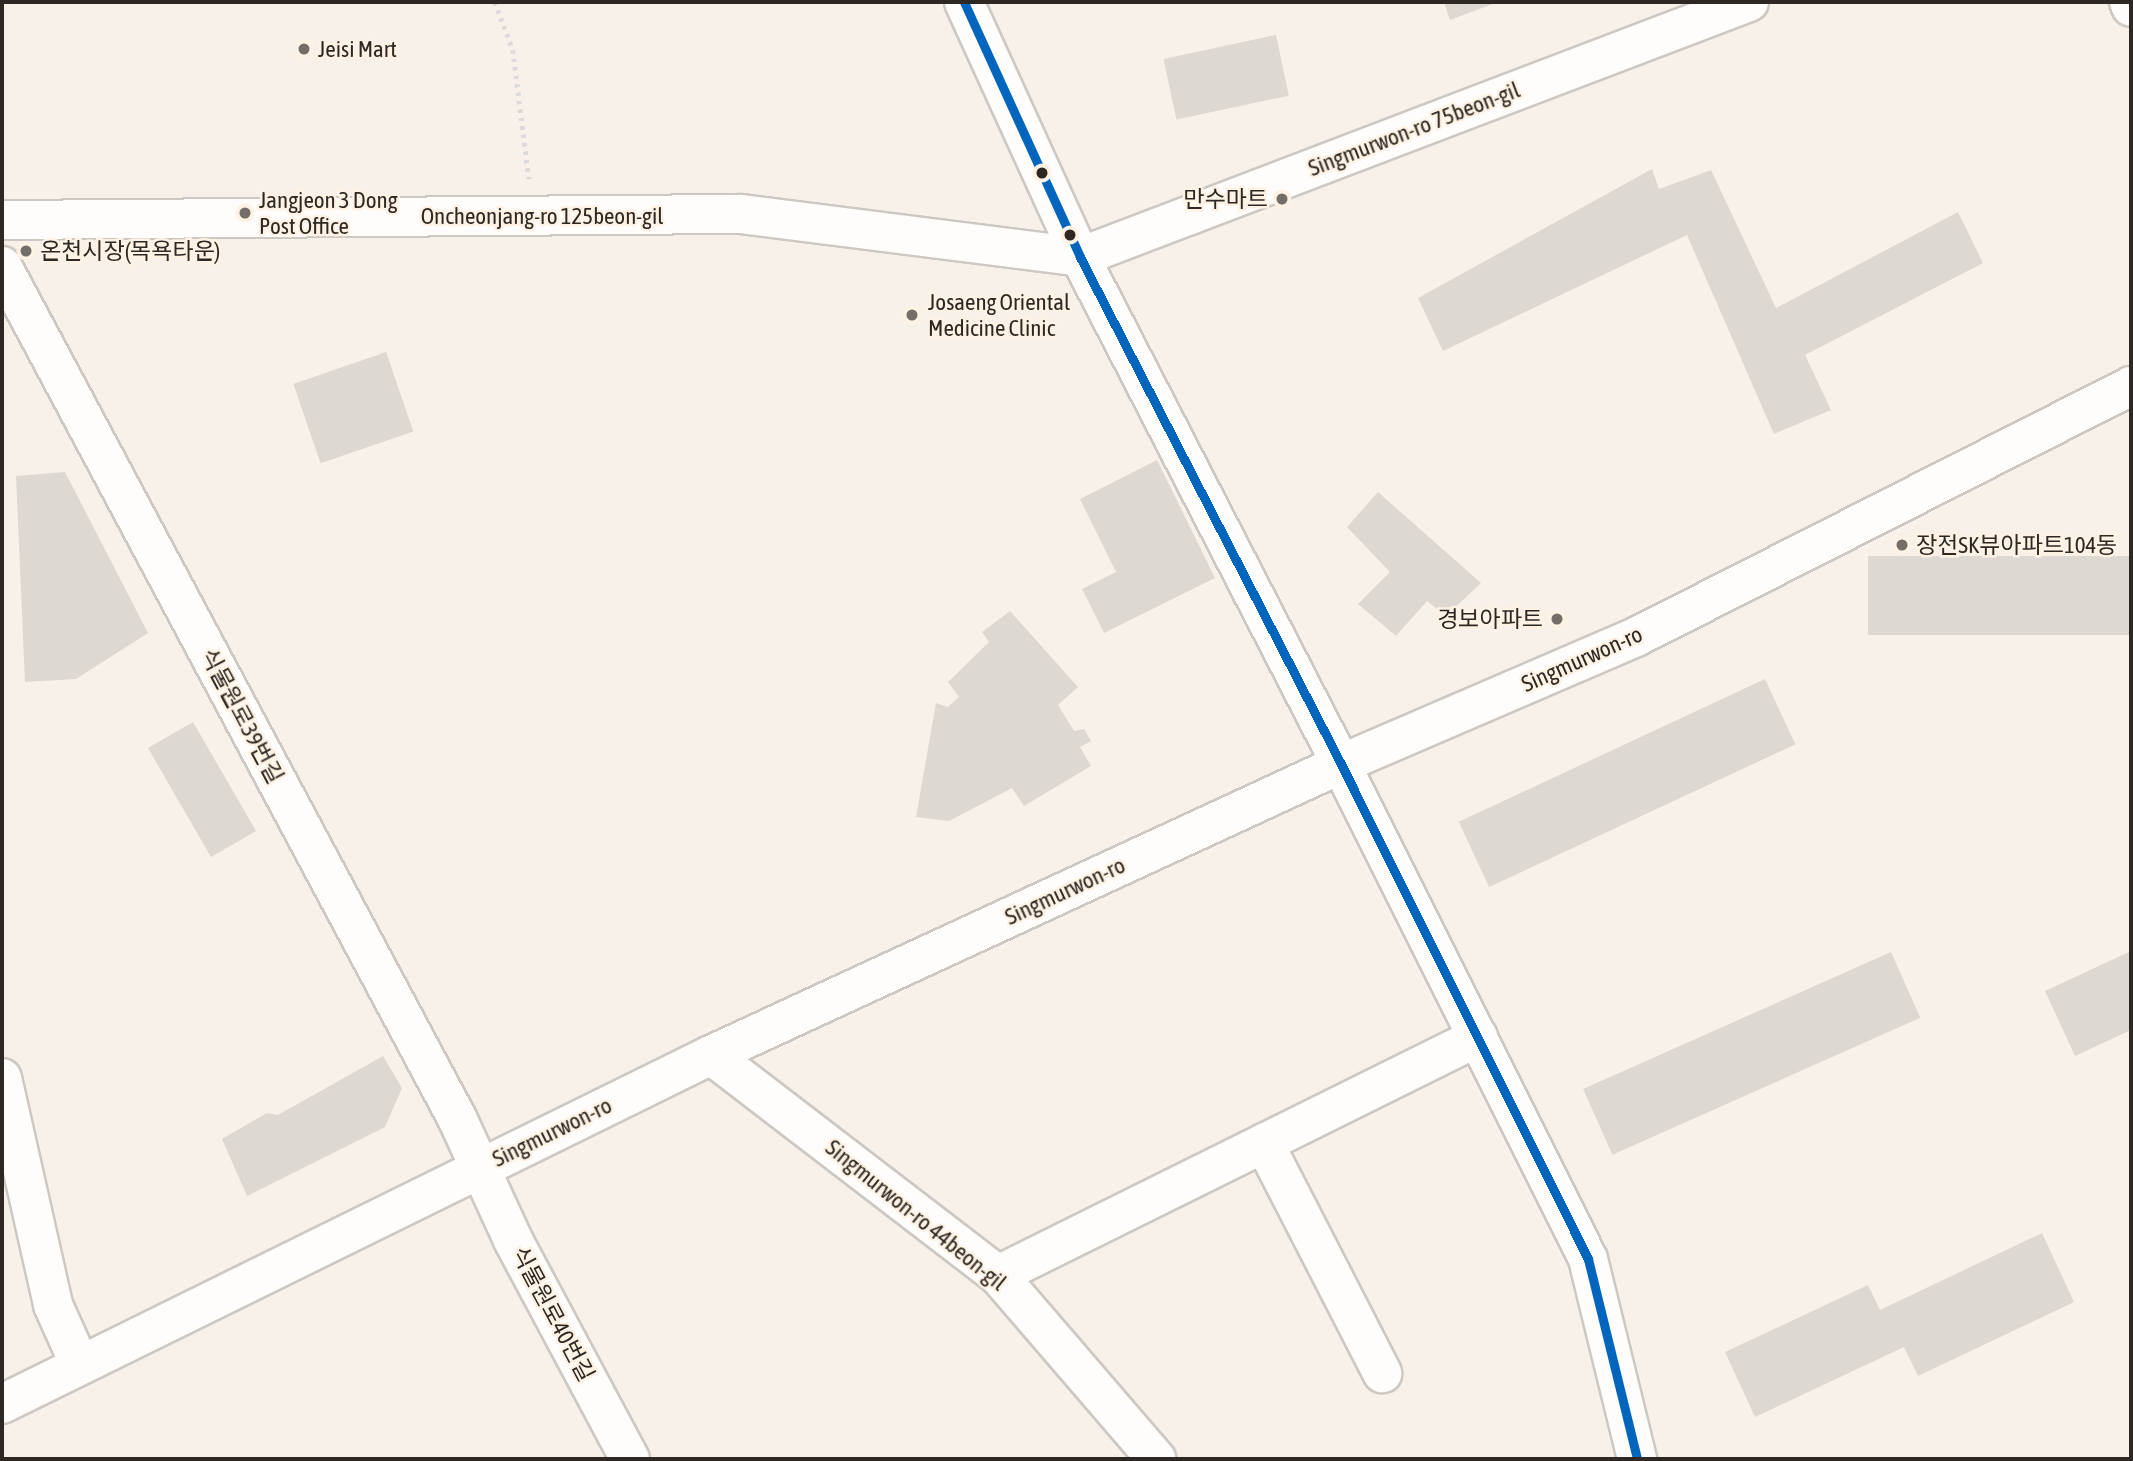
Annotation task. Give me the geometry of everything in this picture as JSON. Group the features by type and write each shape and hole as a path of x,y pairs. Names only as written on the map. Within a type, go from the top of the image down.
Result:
{"street":[{"path":"964,2 1080,257 1341,764 1588,1259 1637,1459"},
{"name":"Singmurwon-ro 75beon-gil","path":"1080,257 1749,2"},
{"path":"2129,2 2131,7"},
{"name":"Oncheonjang-ro 125beon-gil","path":"2,220 741,214 1080,257"},
{"name":"식물원로39번길","path":"2,266 481,1167"},
{"name":"Singmurwon-ro","path":"2,1405 711,1055 1341,764 1638,636 2131,386"},
{"path":"998,1275 1478,1037"},
{"name":"Singmurwon-ro 44beon-gil","path":"711,1055 998,1275 1156,1459"},
{"path":"2,1078 53,1305 80,1365"},
{"path":"1264,1143 1382,1373"},
{"name":"식물원로40번길","path":"481,1167 513,1240 630,1459"}],"path":[{"path":"495,2 513,50 533,216"}],"building":[{"path":"1444,2 1498,2 1450,20"},
{"path":"1276,35 1289,96 1176,120 1164,59"},
{"path":"1652,169 1659,189 1711,170 1776,308 1958,212 1983,263 1805,355 1831,410 1774,434 1687,235 1443,351 1418,298"},
{"path":"386,352 413,431 321,463 293,384"},
{"path":"1157,460 1215,578 1104,633 1082,589 1116,572 1080,499"},
{"path":"65,472 148,633 76,679 25,682 16,476"},
{"path":"1378,492 1481,583 1446,616 1427,601 1396,636 1358,604 1390,572 1347,527"},
{"path":"1868,556 2131,556 2131,635 1868,635"},
{"path":"1010,611 1078,687 1058,705 1074,731 1084,729 1091,741 1080,747 1091,766 1024,806 1012,788 949,821 916,817 936,703 948,707 959,697 948,682 989,642 982,632"},
{"path":"1765,679 1795,744 1489,887 1459,822"},
{"path":"193,722 256,831 211,857 148,748"},
{"path":"2131,951 2131,1030 2075,1056 2045,991"},
{"path":"1891,952 1920,1018 1612,1155 1583,1089"},
{"path":"383,1056 402,1088 385,1127 247,1196 222,1139 267,1113 278,1115"},
{"path":"2042,1233 2074,1302 1918,1376 1904,1347 1755,1417 1725,1352 1868,1285 1880,1310"}],"transit line":[{"path":"964,2 1080,257 1341,764 1588,1259 1637,1459"}],"place":[{"name":"Jeisi Mart","path":"304,49"},
{"name":"만수마트","path":"1282,199"},
{"name":"Jangjeon 3 Dong Post Office","path":"245,213"},
{"name":"온천시장(목욕타운)","path":"26,251"},
{"name":"Josaeng Oriental Medicine Clinic","path":"912,315"},
{"name":"장전SK뷰아파트104동","path":"1902,545"},
{"name":"경보아파트","path":"1557,619"}]}
